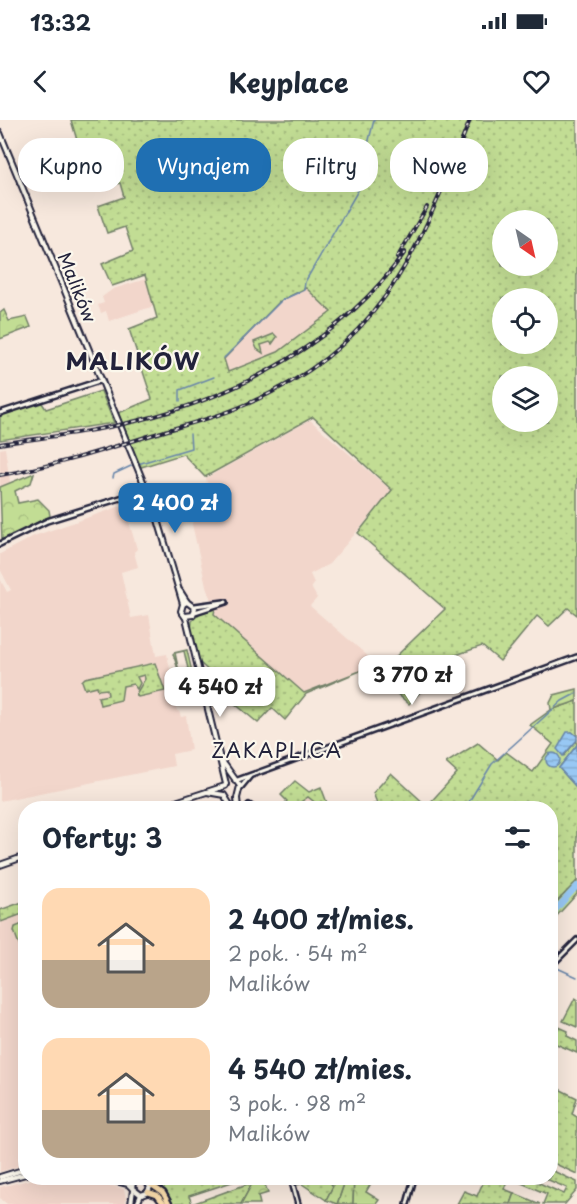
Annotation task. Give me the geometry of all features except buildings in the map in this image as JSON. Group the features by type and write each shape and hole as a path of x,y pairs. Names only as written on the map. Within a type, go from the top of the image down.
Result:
{"main road":[{"path":"154,1185 169,1204"},
{"path":"148,1192 157,1195 164,1204"}],"street":[{"name":"Malików","path":"0,133 165,536 178,588 185,603"},
{"path":"0,413 102,380"},
{"path":"0,544 47,521 146,490"},
{"path":"188,630 191,616 195,612 226,602 204,608 185,603 181,611 185,616 188,630 217,753 225,785 225,797 228,801"},
{"path":"195,606 195,612"},
{"path":"185,616 191,616"},
{"path":"178,801 577,657"},
{"path":"217,753 240,789"},
{"path":"238,801 244,781 254,774"},
{"path":"203,792 217,793 232,799 238,795"},
{"path":"0,865 18,859"},
{"path":"558,959 577,940"},
{"path":"0,1179 18,1172"},
{"path":"0,1179 18,1176"},
{"path":"129,1185 141,1195"},
{"path":"131,1204 134,1185"},
{"path":"137,1204 141,1195 148,1192 149,1185"},
{"path":"293,1185 298,1204"},
{"path":"407,1204 412,1185"}],"shaded area":[{"path":"146,279 154,306 109,321 106,311 101,313 98,305 104,303 102,297 113,289"},
{"path":"305,288 331,312 278,352 228,372 224,359 280,301"},
{"path":"310,420 392,491 329,564 310,574 314,583 311,587 317,598 310,606 377,664 304,693 213,615 215,608 207,590 192,524 200,505 197,497 203,486 207,484 206,478"},
{"path":"5,448 10,482 0,487 0,449"},
{"path":"124,505 137,549 134,552 138,567 121,572 131,618 149,615 156,656 167,654 173,684 178,683 182,701 175,702 177,711 181,717 186,716 191,750 172,754 174,766 0,801 0,579 7,592 11,590 0,569 0,554 34,536"},
{"path":"18,916 18,1166 0,1172 0,919 1,922"},
{"path":"18,1183 18,1185 108,1185 124,1189 126,1199 125,1204 7,1204 0,1198 0,1187"}],"green space":[{"path":"71,120 577,120 577,615 568,608 549,626 537,616 500,661 482,646 453,656 409,704 367,668 380,663 385,667 445,609 358,533 392,490 313,417 205,477 183,454 138,468 116,414 152,399 129,329 157,318 145,275 112,286 102,264 133,251 125,227 107,233 98,206 124,197 124,138 76,138","holes":["306,288 331,312 278,352 228,372 224,359 280,301"]},
{"path":"4,310 9,321 27,317 31,327 0,339 0,313"},
{"path":"274,334 277,337 272,344 270,342 261,345 263,353 257,349 254,342"},
{"path":"101,391 114,423 0,440 0,414 40,400 46,409"},
{"path":"34,473 31,483 15,491 18,503 38,499 49,510 50,516 2,541 0,487"},
{"path":"215,609 214,614 304,693 360,671 306,694 285,720 272,708 258,723 210,683 213,675 199,662 191,631 192,621 201,612"},
{"path":"187,650 194,681 191,682 184,651 175,653 179,672 173,654 174,653"},
{"path":"155,663 165,691 138,697 136,694 145,679 144,675 137,677 140,683 137,689 133,684 123,686 121,700 100,705 98,697 108,695 107,689 98,690 97,686 85,689 82,681 85,678"},
{"path":"577,689 577,701 551,710 550,703 554,695"},
{"path":"577,701 577,736 572,732 564,756 577,740 577,745 559,768 577,788 577,881 558,901 558,801 432,801 457,773 446,763 478,743 498,760 506,752 533,772 553,744 530,725 551,710"},
{"path":"391,773 422,801 376,801 373,793"},
{"path":"295,781 309,792 321,787 326,801 313,801 308,797 302,801 287,801 281,795"},
{"path":"577,881 577,894 558,914 558,901"},
{"path":"18,904 18,916 1,922 0,910"},
{"path":"18,926 18,942 14,931"},
{"path":"575,998 577,999 577,1027 563,1021"},
{"path":"559,1027 568,1031 567,1036 577,1041 577,1053 558,1045"},
{"path":"558,1088 577,1098 572,1114 577,1117 577,1174 558,1165"},
{"path":"558,1173 577,1182 577,1190 565,1204 543,1204 547,1194 526,1185 544,1185 564,1194 567,1188 558,1184"},
{"path":"160,1185 223,1185 189,1196 192,1204 172,1204"},
{"path":"245,1185 251,1185 241,1204 192,1204"},
{"path":"251,1185 265,1185 268,1193 258,1196 260,1204 241,1204"},
{"path":"304,1185 332,1185 326,1200"},
{"path":"344,1185 354,1185 353,1204 337,1204"},
{"path":"344,1185 337,1204 326,1200 333,1186"},
{"path":"354,1185 370,1185 366,1192 379,1200 376,1204 353,1204"},
{"path":"482,1185 505,1185 504,1189 514,1193 510,1204 457,1204 464,1191 477,1196"},
{"path":"514,1193 540,1204 510,1204"}],"water":[{"path":"567,732 572,732 577,736 577,740 563,756 557,749"},
{"path":"577,745 577,788 559,768"},
{"path":"550,753 556,753 560,760 556,767 550,767 546,763 546,757"}],"waterway":[{"path":"224,358 282,300 304,290 305,282 360,187 359,180 374,120"},
{"path":"180,401 180,390 214,377"},
{"path":"113,478 114,474 131,466 191,448 190,434"},
{"path":"469,801 492,764 562,701 577,693"},
{"path":"558,907 577,886"},
{"path":"558,968 577,977"}],"railway":[{"path":"0,475 80,457 230,411 289,383 329,356 362,325 389,291 412,254 432,213 470,120"},
{"path":"397,258 427,207"},
{"path":"0,444 88,431 140,420 178,409 252,379 321,337 380,283 405,252"}],"district":[{"name":"MALIKÓW","path":"133,360"},
{"name":"ZAKAPLICA","path":"277,750"}]}
